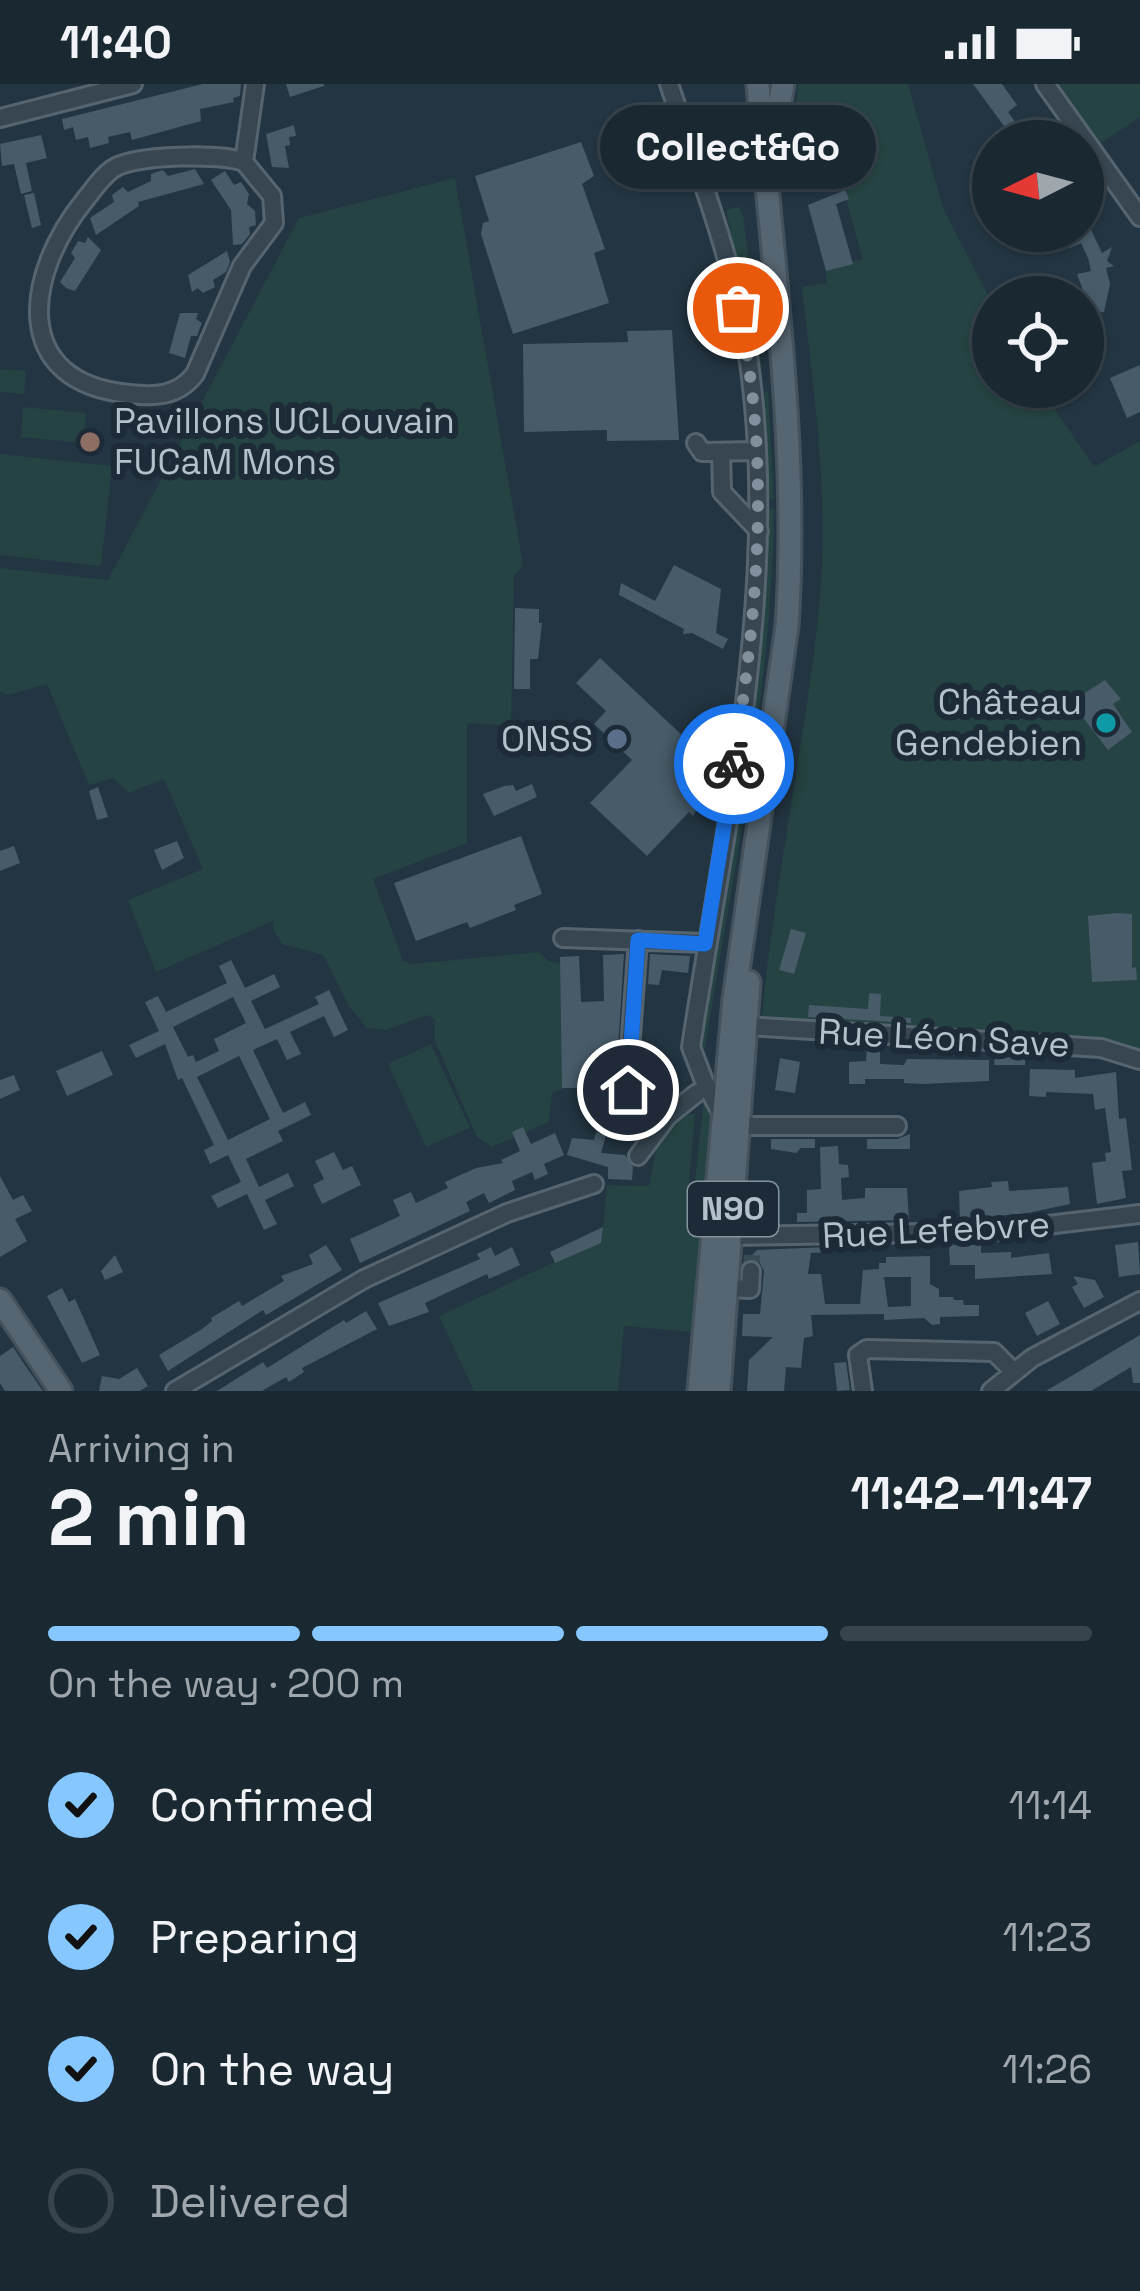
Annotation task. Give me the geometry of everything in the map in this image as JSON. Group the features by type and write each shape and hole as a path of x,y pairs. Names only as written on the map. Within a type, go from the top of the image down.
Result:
{"main road":[{"name":"N90","path":"719,1391 727,1288 745,1241 732,1122 741,946 787,626 792,520 758,84"},
{"path":"766,189 783,84"},
{"name":"N90","path":"699,1391 747,1026 754,874"},
{"path":"3,1313 61,1391"}],"street":[{"path":"0,118 133,84"},
{"path":"669,84 728,262 748,355 758,451 760,531 752,636 705,944 694,1060 732,1122 897,1126"},
{"path":"1045,84 1140,217"},
{"path":"244,162 228,156 128,162 106,174 66,224 50,252 38,332 45,350 71,379 130,395 170,394 195,374 242,266 274,224 272,196 244,162 255,86"},
{"path":"696,443 702,452 758,451"},
{"path":"721,452 722,492 760,531"},
{"path":"563,938 705,944"},
{"path":"628,1090 638,940"},
{"path":"741,946 742,1014 747,1026"},
{"name":"Rue Léon Save","path":"747,1026 1101,1048 1140,1060"},
{"path":"638,1156 668,1116 697,1093"},
{"path":"175,1391 364,1280 507,1213 594,1184"},
{"name":"Rue Lefebvre","path":"745,1241 988,1232 1140,1214"},
{"path":"727,1288 750,1289 751,1271"},
{"path":"991,1391 1062,1340 1140,1301"},
{"path":"862,1391 858,1355 867,1348 994,1352 1014,1372"}],"green space":[{"path":"798,84 908,84 943,208 978,276 972,276 972,408 1054,408 1094,467 1140,441 1140,1060 1130,1055 761,1027 822,568 819,447 802,287 827,283 825,268 863,259 835,160 794,151"},
{"path":"1045,84 1140,84 1140,117 1104,141 1104,120 1071,120"},
{"path":"455,178 523,565 514,576 511,726 467,723 467,843 373,879 403,961 539,952 548,961 562,964 573,1085 552,1093 549,1122 492,1147 477,1137 435,1041 435,1020 428,1015 386,1030 367,1028 349,1006 323,955 282,944 273,921 156,972 128,900 203,869 164,779 129,793 113,778 89,785 47,684 8,695 0,691 0,568 108,580 299,218"},
{"path":"739,207 743,215 763,379 726,210"},
{"path":"0,369 26,371 24,394 0,392"},
{"path":"768,391 774,499 768,499 761,394"},
{"path":"23,407 86,413 84,443 21,437"},
{"path":"0,454 112,466 101,566 0,555"},
{"path":"768,509 774,509 772,577 759,712 705,1048 699,1047 756,661"},
{"path":"431,1044 470,1128 426,1147 388,1064"},
{"path":"704,1098 719,1119 709,1184 695,1181"},
{"path":"695,1114 688,1193 706,1195 692,1332 624,1326 618,1391 474,1391 439,1316 602,1240 607,1185 649,1186 659,1133 682,1115"}],"building":[{"path":"203,84 241,84 240,96 234,102 200,109 201,121 132,140 130,132 90,148 88,137 76,140 73,127 64,130 62,119"},
{"path":"286,84 324,84 324,86 290,97"},
{"path":"973,84 1002,84 1017,105 1008,112 1014,120 1000,120"},
{"path":"715,107 729,111 729,150 712,152"},
{"path":"294,125 296,136 289,137 290,145 285,146 289,168 272,167 266,134"},
{"path":"41,135 47,158 26,163 32,191 21,194 14,164 2,166 0,144"},
{"path":"581,142 594,176 582,184 605,249 594,253 609,303 513,334 481,234 483,223 489,221 475,176"},
{"path":"195,169 204,184 138,202 139,206 96,235 90,218 114,202 112,195 123,187 128,192 163,170 168,176"},
{"path":"225,171 234,185 241,182 249,194 247,204 255,211 256,225 249,227 242,244 233,245 231,210 211,180"},
{"path":"845,190 849,199 836,204 853,264 826,271 808,205"},
{"path":"34,193 41,225 32,228 24,195"},
{"path":"88,237 101,250 75,291 66,288 60,282 75,258 71,253 78,241 85,243"},
{"path":"1112,247 1107,261 1114,266 1106,268 1110,284 1104,312 1104,276 1077,274 1091,271 1085,252 1102,253"},
{"path":"227,251 230,262 226,272 213,280 215,287 192,292 188,275"},
{"path":"180,313 198,313 196,319 202,323 197,336 191,336 185,358 169,353"},
{"path":"672,330 679,440 607,441 607,430 524,432 523,344 628,342 627,331"},
{"path":"1140,365 1140,412 1127,418 1110,378"},
{"path":"674,565 721,589 716,633 728,639 723,649 692,633 683,634 684,629 619,595 621,583 655,601"},
{"path":"515,608 539,609 542,623 538,659 530,659 530,689 514,689"},
{"path":"600,658 685,738 678,745 715,775 693,816 689,812 647,856 590,803 632,760 594,724 606,711 576,683"},
{"name":"Château Gendebien","path":"1105,680 1121,699 1113,704 1132,732 1108,750 1071,702"},
{"path":"532,784 537,797 494,816 483,794 513,785 516,791"},
{"path":"98,787 108,817 97,820 89,791"},
{"path":"521,836 542,894 470,928 467,922 416,941 394,883"},
{"path":"177,841 184,858 162,870 154,850"},
{"path":"14,846 20,863 0,871 0,851"},
{"path":"1132,914 1132,968 1136,967 1137,980 1092,982 1088,916"},
{"path":"791,929 806,933 794,974 779,970"},
{"path":"624,954 615,1095 614,1088 562,1088 560,957 579,956 581,1002 604,1001 603,955"},
{"path":"650,954 690,956 688,973 662,970 659,985 648,984"},
{"path":"231,960 245,988 274,974 280,987 251,1001 265,1029 319,1004 315,997 329,990 348,1030 334,1037 324,1016 290,1032 301,1054 287,1060 277,1039 253,1050 283,1113 305,1102 311,1115 278,1131 283,1141 246,1159 259,1187 288,1173 294,1186 265,1200 277,1224 264,1230 247,1194 218,1208 211,1196 241,1182 228,1155 210,1164 204,1150 214,1145 182,1078 178,1080 165,1044 136,1058 129,1045 159,1031 145,1002 158,996 166,1012 227,983 219,966","holes":["233,997 246,1023 214,1039 219,1051 196,1062 193,1055 188,1057 173,1027","239,1056 270,1119 228,1140 197,1077"]},
{"path":"869,993 881,994 880,1016 911,1018 911,1023 808,1017 809,1005 868,1009"},
{"path":"867,1046 880,1047 880,1064 904,1065 907,1059 989,1060 989,1081 922,1084 865,1079 865,1084 849,1084 849,1062 866,1061"},
{"path":"102,1051 113,1075 67,1096 56,1071"},
{"path":"995,1054 1025,1056 1025,1065 994,1065"},
{"path":"780,1058 800,1062 795,1093 775,1090"},
{"path":"1030,1069 1075,1070 1075,1078 1116,1072 1119,1119 1126,1118 1132,1170 1122,1171 1126,1198 1097,1204 1092,1163 1106,1161 1105,1153 1111,1152 1105,1108 1095,1110 1093,1094 1029,1096"},
{"path":"14,1075 20,1090 0,1099 0,1080"},
{"path":"523,1127 531,1144 555,1133 564,1155 544,1164 548,1174 535,1180 532,1172 512,1181 515,1190 489,1203 484,1193 466,1202 470,1211 360,1263 350,1239 400,1216 393,1200 411,1192 416,1203 448,1188 445,1182 476,1168 503,1163 501,1160 520,1151 512,1132"},
{"path":"596,1132 606,1135 601,1153 625,1155 633,1167 632,1180 608,1179 608,1167 567,1155 572,1138 594,1140"},
{"path":"910,1134 910,1149 867,1149 867,1139"},
{"path":"771,1139 815,1139 815,1148 796,1153 771,1149"},
{"path":"838,1146 839,1164 848,1165 849,1177 841,1178 842,1200 865,1198 865,1188 907,1188 909,1220 797,1222 797,1213 807,1213 807,1190 821,1189 820,1147"},
{"path":"334,1152 343,1170 352,1166 361,1185 322,1204 313,1185 324,1179 315,1161"},
{"path":"0,1176 13,1200 23,1195 32,1211 15,1219 27,1241 0,1257"},
{"path":"754,1181 772,1181 773,1218 754,1218"},
{"path":"1008,1181 1009,1191 1068,1187 1070,1204 960,1220 959,1191"},
{"path":"603,1227 601,1243 555,1263 550,1252"},
{"path":"1138,1242 1140,1274 1119,1277 1115,1245"},
{"path":"326,1245 342,1270 266,1315 263,1310 168,1371 159,1355 239,1301 242,1306 284,1281 281,1276 313,1264 309,1255"},
{"path":"949,1245 981,1245 981,1253 1011,1252 1011,1258 1049,1253 1052,1274 975,1279 975,1265 950,1265"},
{"path":"491,1247 495,1256 512,1247 520,1265 489,1279 487,1274 425,1303 429,1312 389,1326 378,1303 480,1259 477,1254"},
{"path":"827,1247 827,1252 811,1253 808,1274 821,1274 825,1304 860,1304 863,1270 879,1269 886,1257 930,1256 930,1284 939,1289 939,1297 979,1305 979,1316 940,1317 940,1324 932,1325 924,1318 884,1320 884,1314 811,1315 813,1336 804,1338 801,1368 786,1367 784,1391 747,1391 749,1360 773,1337 742,1336 743,1314 760,1314 764,1271 750,1257 757,1250","holes":["884,1277 911,1277 911,1306 888,1307"]},
{"path":"115,1255 123,1272 105,1280 101,1271"},
{"path":"1073,1276 1095,1280 1104,1297 1084,1308 1072,1287 1078,1284"},
{"path":"62,1288 69,1302 75,1299 100,1355 82,1363 47,1296"},
{"path":"1048,1301 1060,1324 1037,1336 1025,1313"},
{"path":"366,1311 377,1329 302,1368 304,1372 289,1382 286,1377 262,1391 217,1391 263,1362 267,1368"},
{"path":"1140,1335 1140,1383 1133,1383 1131,1367 1091,1391 1046,1391"},
{"path":"13,1347 43,1391 5,1391 0,1383 0,1356"},
{"path":"846,1362 850,1390 837,1391 834,1363"},
{"path":"137,1368 148,1386 140,1391 99,1391 102,1376 119,1379"}],"tunnel":[{"path":"751,1271 752,1251"}],"way so far":[{"path":"734,764 752,636 760,531 758,451 738,308"}],"place":[{"name":"Collect&Go","path":"738,308"},
{"name":"Pavillons UCLouvain FUCaM Mons","path":"90,442"},
{"name":"Château Gendebien","path":"1106,723"},
{"name":"ONSS","path":"617,739"}],"route":[{"path":"628,1090 638,940 705,944 734,764"}]}
